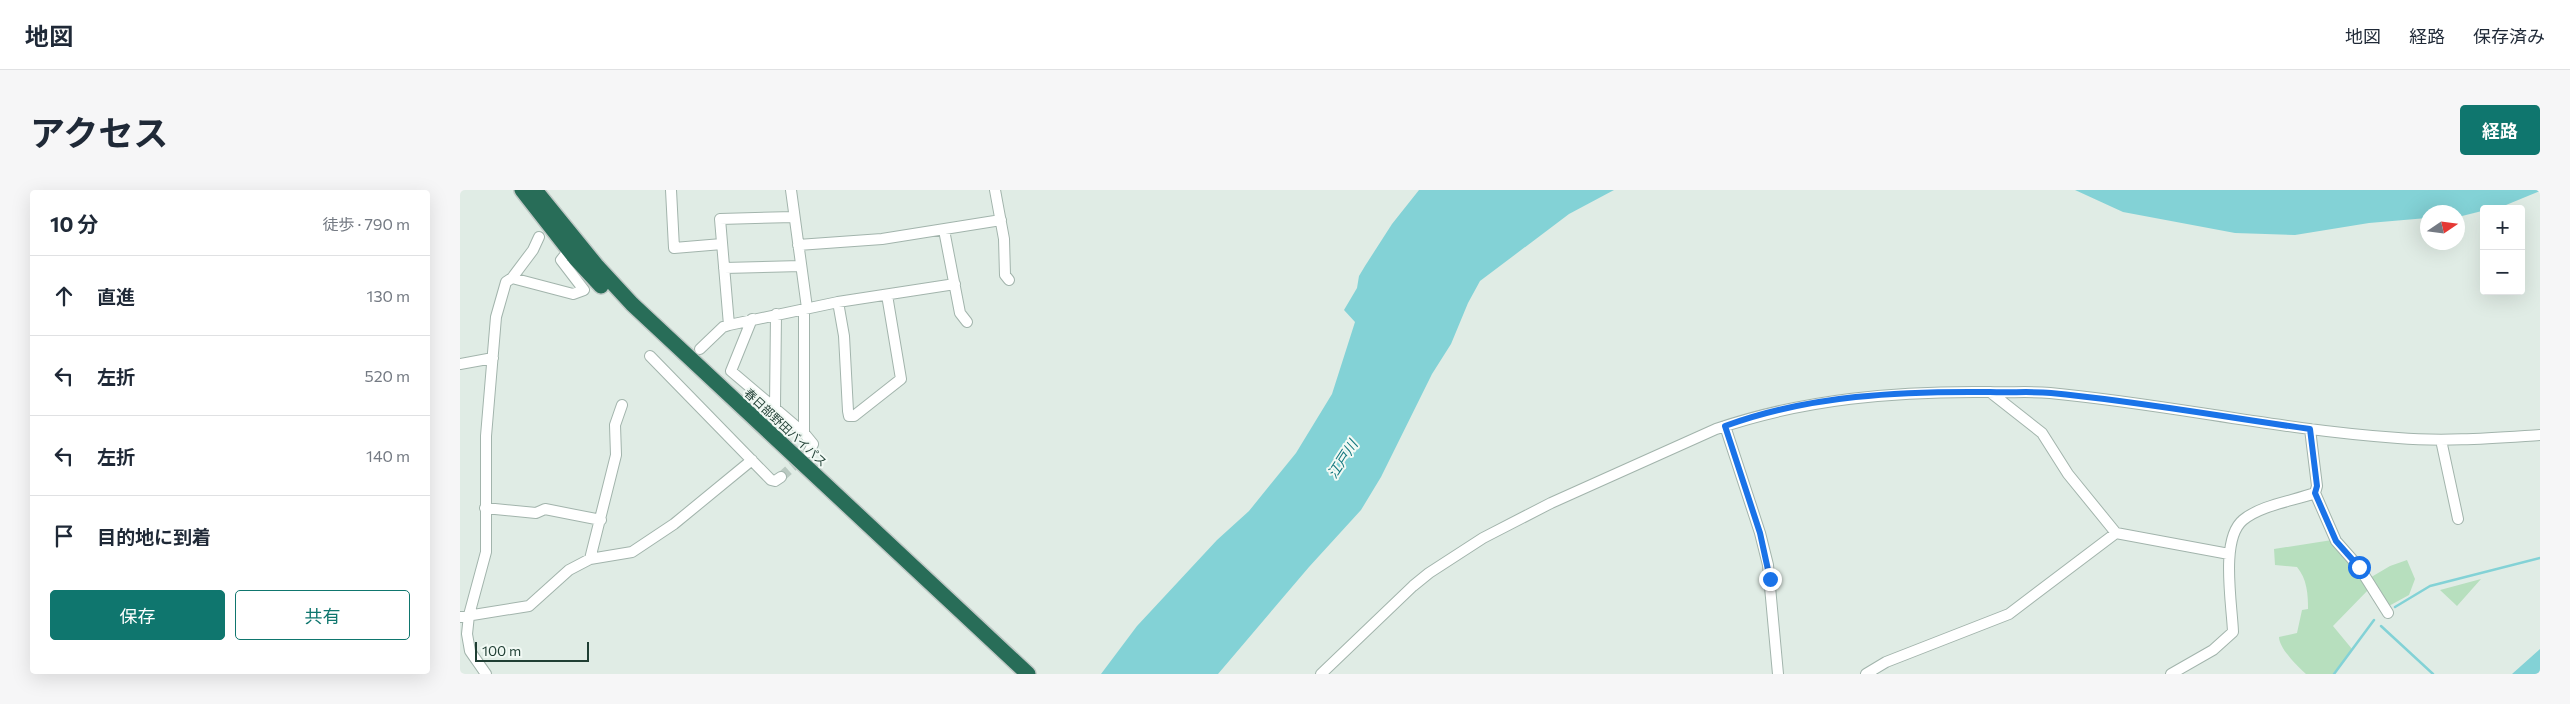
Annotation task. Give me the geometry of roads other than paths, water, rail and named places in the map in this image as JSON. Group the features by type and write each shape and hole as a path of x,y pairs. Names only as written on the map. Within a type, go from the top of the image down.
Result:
{"highway":[{"name":"春日部野田バイパス","path":"522,190 568,250 615,301 1028,674"},
{"name":"春日部野田バイパス","path":"535,190 632,304 1013,674"}],"street":[{"path":"671,190 674,248 722,244"},
{"path":"791,190 806,308 804,432"},
{"path":"995,190 1001,220 1005,276 1008,280"},
{"path":"729,325 720,219 794,217"},
{"path":"798,245 882,239 1001,220"},
{"path":"944,230 960,313 967,322"},
{"path":"486,674 468,644 464,616 485,557 486,436 493,358 501,298 506,282 512,278 533,250 539,237"},
{"path":"512,278 573,294 584,290 561,260 568,250"},
{"path":"724,268 801,266"},
{"path":"700,349 723,327 729,325 838,302 955,284"},
{"path":"838,302 844,336 848,411 850,416 854,416 901,379 887,295"},
{"path":"775,407 776,314"},
{"path":"752,320 731,371 804,432 813,444 809,452"},
{"path":"650,356 771,480 775,481 781,477"},
{"path":"460,364 493,358"},
{"path":"1990,392 2042,433 2068,474 2116,533 2230,554"},
{"path":"1322,674 1413,586 1429,573 1483,538 1551,503 1725,426 1766,413 1817,402 1901,394 2051,393 2310,429 2399,438 2441,440 2540,435"},
{"path":"590,559 616,455 615,426 622,405"},
{"path":"1725,426 1760,533 1768,565 1778,674"},
{"path":"2310,429 2317,486 2315,493 2336,541 2359,567 2388,613"},
{"path":"2441,440 2458,519"},
{"path":"464,616 529,606 569,570 590,559 632,552 650,541 752,460"},
{"path":"2171,674 2213,650 2233,632 2230,554 2234,529 2258,511 2315,493"},
{"path":"485,508 536,513 545,509 601,520"},
{"path":"1866,674 1886,662 2010,614 2116,533"}],"water":[{"name":"江戸川","path":"1419,190 1614,190 1569,214 1480,281 1468,303 1451,344 1432,374 1381,477 1361,510 1309,567 1218,674 1101,674 1137,626 1217,540 1249,511 1296,453 1332,394 1355,322 1344,310 1357,288 1359,276 1392,224"},
{"path":"2075,190 2540,190 2506,205 2480,205 2480,212 2465,215 2465,205 2420,205 2420,219 2369,223 2295,235 2235,233 2123,212"},
{"path":"2540,649 2540,674 2512,674"}],"waterway":[{"path":"2395,607 2430,586 2540,558"},
{"path":"2334,674 2374,620"},
{"path":"2381,626 2433,674"}],"tunnel":[{"path":"781,477 809,452"}]}
